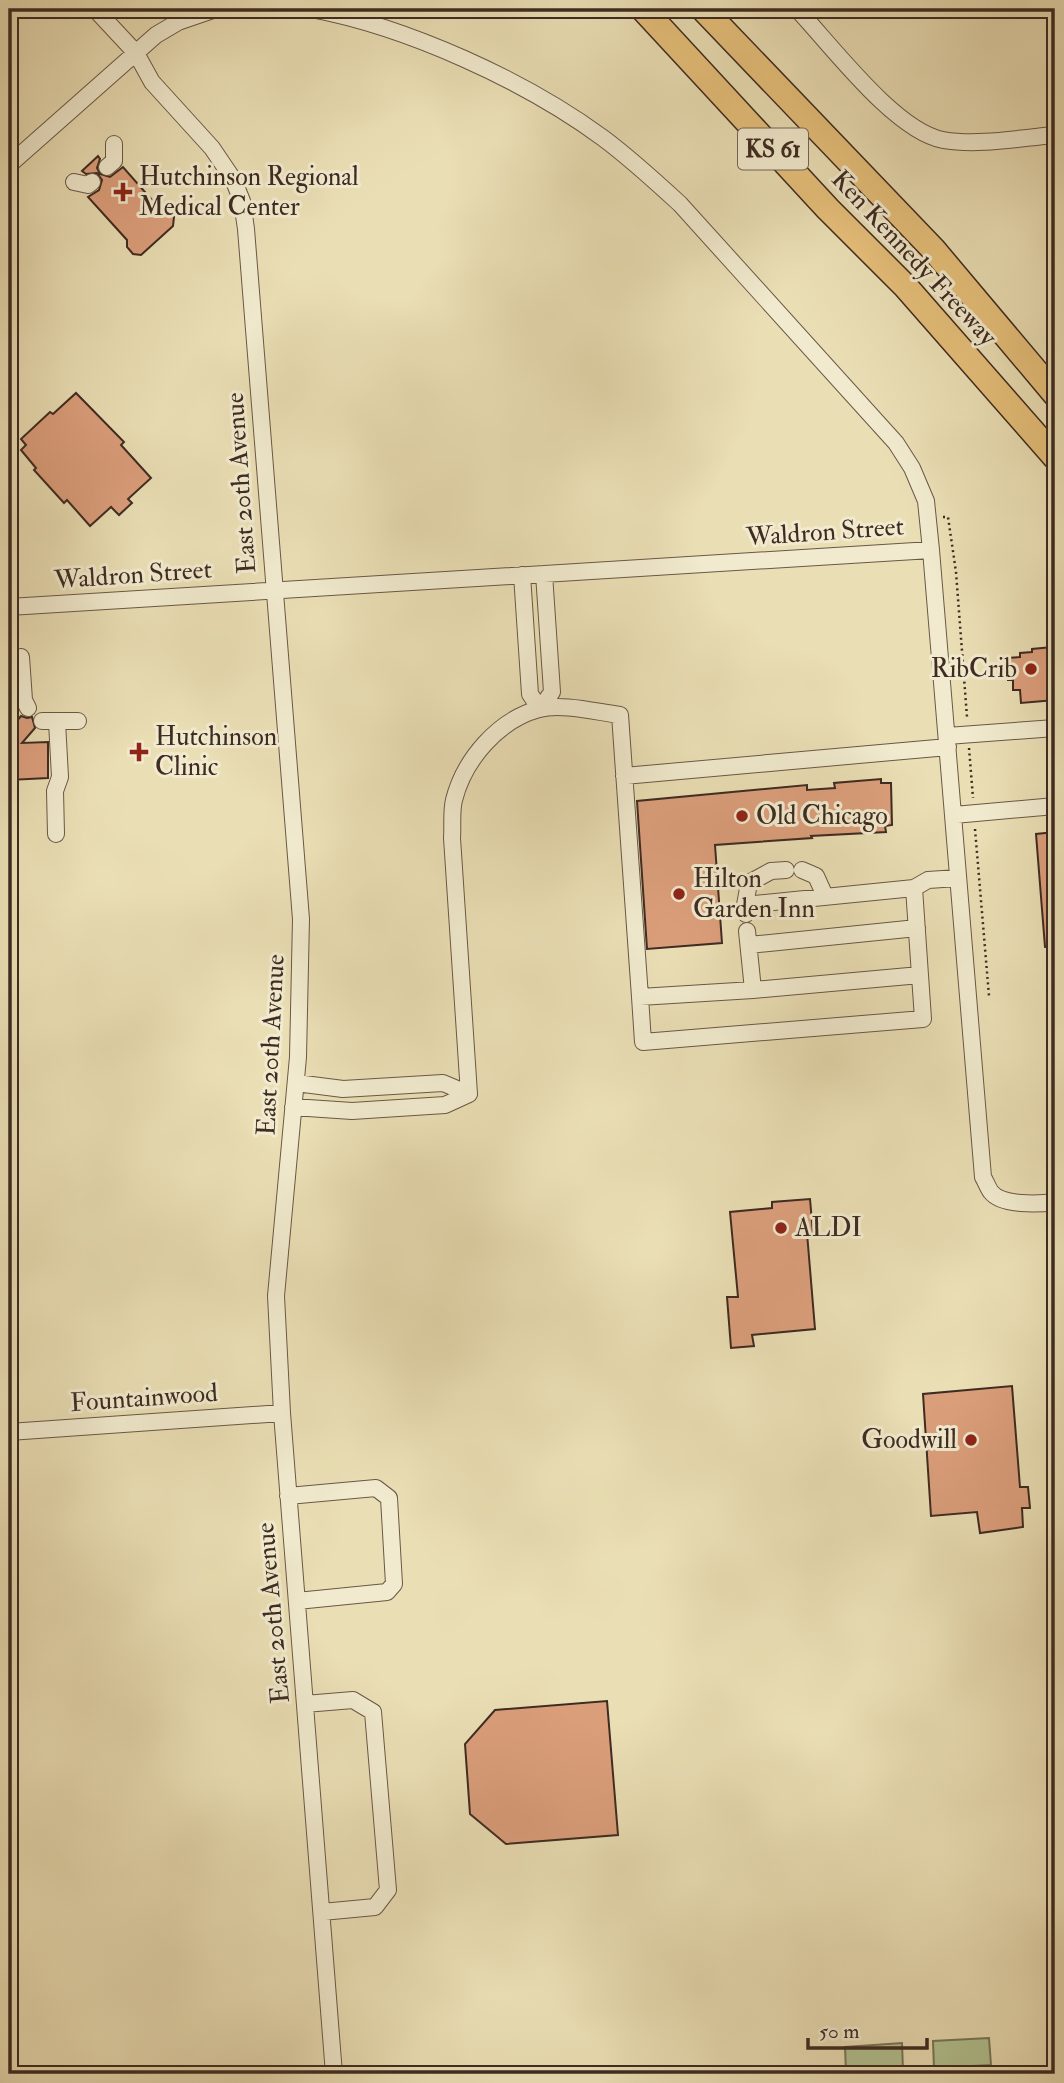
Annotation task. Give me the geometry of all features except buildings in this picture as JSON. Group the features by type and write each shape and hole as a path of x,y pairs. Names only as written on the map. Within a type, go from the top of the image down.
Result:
{"highway":[{"name":"Ken Kennedy Freeway","path":"643,9 828,209 905,287 1055,457"},
{"name":"Ken Kennedy Freeway","path":"702,9 933,249 1055,394"}],"street":[{"name":"East 20th Avenue","path":"95,9 136,53 152,82 212,148 233,179 242,201 301,919 298,1057 276,1296 288,1496 334,2074"},
{"path":"9,165 156,35 178,22 216,9"},
{"path":"311,9 398,34 476,64 559,109 645,171 680,204 896,443 912,468 926,501 931,550"},
{"path":"797,9 889,110 916,130 940,139 961,142 1055,135"},
{"path":"107,167 114,161 114,144"},
{"path":"74,182 88,185 92,182"},
{"name":"Waldron Street","path":"9,607 931,550 983,1177 992,1194 1002,1199 1018,1203 1055,1202"},
{"path":"540,709 552,692 544,574"},
{"path":"522,575 530,694 540,709"},
{"path":"21,657 24,701 28,708"},
{"path":"469,1094 452,838 454,801 468,767 489,737 515,720 540,709 575,709 620,715 643,1042 923,1019 914,888"},
{"path":"56,834 55,791 60,777 50,721 78,721"},
{"path":"624,776 948,742 968,735 1055,728"},
{"path":"954,815 1055,807"},
{"path":"752,990 747,924 748,883 771,871 786,870"},
{"path":"802,870 816,876 825,896"},
{"path":"747,924 825,896 914,888 928,880 958,878"},
{"path":"747,924 917,928"},
{"path":"640,998 920,975"},
{"path":"296,1083 342,1088 443,1083 469,1094"},
{"path":"293,1107 352,1111 445,1105 469,1094"},
{"name":"Fountainwood","path":"9,1432 282,1413"},
{"path":"288,1496 376,1488 389,1498 394,1584 387,1592 297,1601"},
{"path":"305,1704 353,1700 373,1712 388,1890 374,1907 322,1912"}],"path":[{"path":"941,517 948,517 956,572 989,996"}],"green space":[{"path":"989,2038 991,2065 934,2068 933,2041"},
{"path":"902,2043 903,2070 846,2073 845,2047"}],"place":[{"name":"Hutchinson Regional Medical Center","path":"123,192"},
{"name":"RibCrib","path":"1031,669"},
{"name":"Hutchinson Clinic","path":"139,752"},
{"name":"Old Chicago","path":"742,816"},
{"name":"Hilton Garden Inn","path":"679,894"},
{"name":"ALDI","path":"781,1228"},
{"name":"Goodwill","path":"971,1440"}]}
